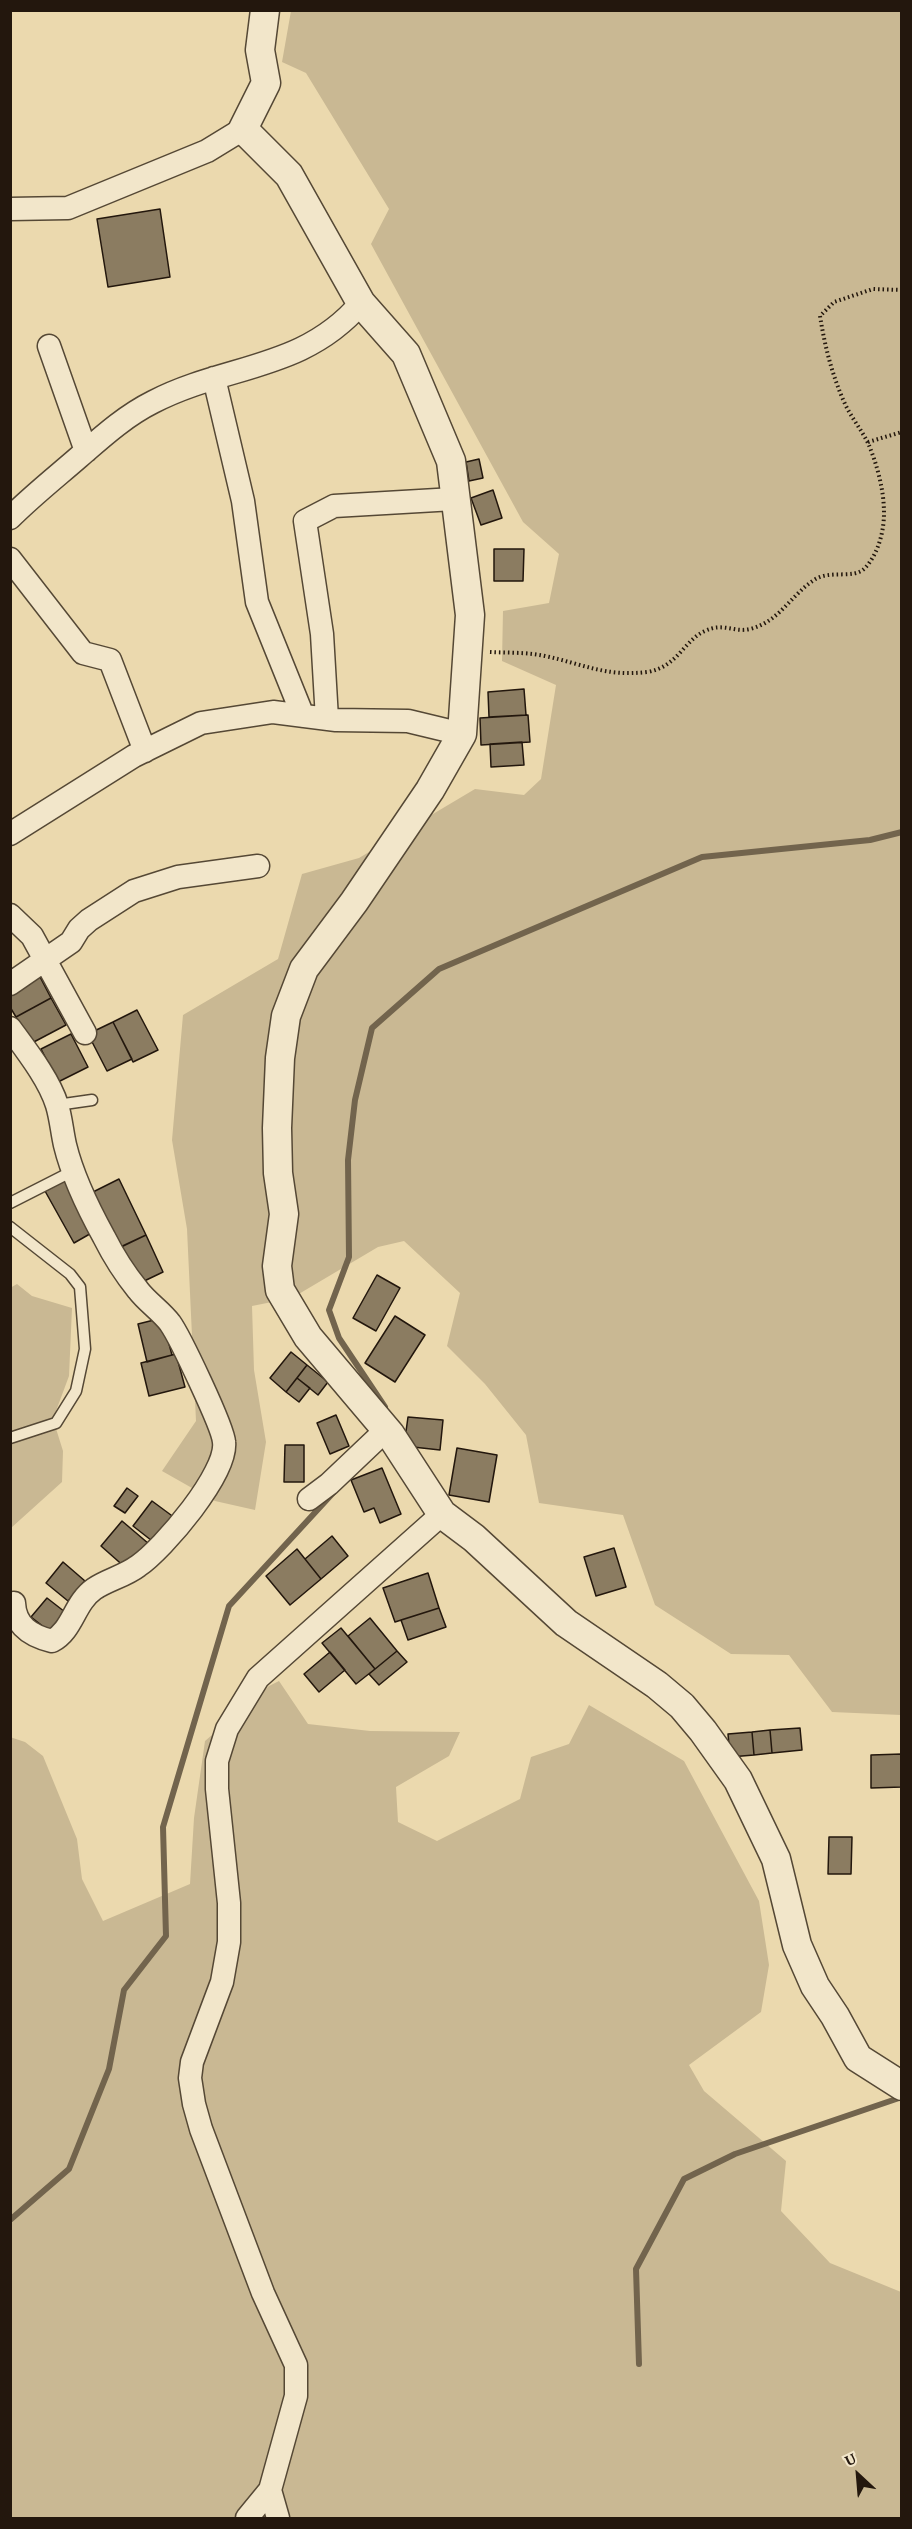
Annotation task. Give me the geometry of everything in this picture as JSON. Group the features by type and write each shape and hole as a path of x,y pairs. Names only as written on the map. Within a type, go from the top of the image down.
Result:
{"street":[{"path":"10,209 68,208 207,151 243,129 266,82 260,50 265,10"},
{"path":"243,129 289,175 361,303 406,354 451,461 470,615 462,734 430,790 304,969 286,1016 280,1058 278,1173 284,1214 277,1266 280,1290 308,1337 392,1436 442,1514 474,1538 566,1623 673,1699 703,1731 738,1780 776,1859 797,1945 815,1986 836,2016 858,2058 898,2085"},
{"path":"10,518 115,426 151,403 193,384 277,361 320,339 344,323 361,303"},
{"path":"49,346 86,451"},
{"path":"214,378 243,501 257,602 303,716"},
{"path":"327,718 322,634 305,521 334,506 454,499"},
{"path":"10,559 83,652 110,660 145,751"},
{"path":"10,834 145,751 201,723 273,712 327,718 408,721 462,734"},
{"path":"10,984 47,961 71,942 79,929 89,920 134,891 178,877 258,866"},
{"path":"10,915 32,936 85,1033"},
{"path":"10,1028 32,1057 57,1105 73,1172 112,1254 138,1290 169,1322 184,1349 224,1442 222,1461 197,1503 153,1553 137,1567 95,1588 84,1598 59,1637 52,1641 39,1638 25,1629 15,1615 14,1603"},
{"path":"309,1499 392,1436"},
{"path":"247,2518 270,2490 296,2396 296,2366 263,2293 201,2129 190,2078 192,2062 222,1982 229,1942 230,1903 217,1789 217,1761 227,1729 258,1678 442,1514"},
{"path":"270,2490 278,2518"}],"lane":[{"path":"57,1105 92,1100"},
{"path":"10,1203 73,1172"},
{"path":"10,1227 70,1274 80,1287 85,1348 76,1391 56,1423 10,1438"}],"path":[{"path":"467,651 543,655 607,673 650,671 678,658 699,634 708,629 717,626 749,629 778,615 814,579 834,573 855,574 864,570 876,554 884,514 882,484 868,442 846,407 834,380 826,352 820,316 834,302 863,292 873,289 902,290"},
{"path":"868,442 902,432"}],"shaded area":[{"path":"291,11 901,11 901,1715 832,1712 789,1655 731,1654 655,1605 623,1515 539,1503 526,1435 485,1384 447,1346 460,1293 404,1241 378,1247 292,1298 252,1306 254,1370 266,1442 255,1510 215,1501 162,1471 196,1421 187,1229 172,1140 183,1015 278,959 302,874 359,858 475,789 524,795 541,779 556,685 502,661 503,611 549,603 559,554 523,522 371,244 389,209 306,73 282,62"},
{"path":"17,1284 32,1296 72,1308 69,1376 53,1419 63,1451 62,1482 11,1528 10,1288"},
{"path":"279,1681 308,1724 370,1731 460,1732 449,1756 396,1787 398,1822 437,1841 520,1799 531,1757 569,1744 589,1705 684,1761 759,1901 769,1965 761,2012 689,2065 704,2091 786,2161 781,2211 830,2263 901,2292 901,2518 11,2518 10,1737 25,1742 43,1756 77,1839 82,1879 103,1921 190,1884 194,1818 205,1741 269,1686"}],"building":[{"path":"160,209 170,277 108,287 97,219"},
{"path":"479,459 483,478 469,481 466,462"},
{"path":"493,490 502,518 481,525 471,498"},
{"path":"494,549 524,549 523,581 494,581"},
{"path":"524,689 526,715 489,717 488,692"},
{"path":"528,715 530,742 481,745 480,718"},
{"path":"522,742 524,765 491,767 490,744"},
{"path":"39,975 51,998 16,1017 10,1007 10,990"},
{"path":"51,998 66,1025 30,1044 16,1017"},
{"path":"137,1010 158,1050 133,1062 113,1022"},
{"path":"113,1022 132,1059 107,1071 88,1034"},
{"path":"71,1034 88,1067 58,1082 41,1049"},
{"path":"119,1179 146,1235 114,1250 87,1195"},
{"path":"66,1180 95,1231 74,1243 45,1191"},
{"path":"146,1235 163,1272 138,1284 121,1247"},
{"path":"377,1275 400,1288 376,1331 353,1318"},
{"path":"395,1316 425,1335 395,1382 365,1363"},
{"path":"162,1318 172,1355 147,1362 138,1324"},
{"path":"291,1352 307,1365 286,1392 270,1378"},
{"path":"176,1354 185,1387 149,1396 141,1363"},
{"path":"307,1365 328,1382 318,1395 297,1378"},
{"path":"297,1378 310,1388 299,1402 286,1392"},
{"path":"336,1415 349,1446 330,1454 317,1423"},
{"path":"408,1417 443,1420 440,1450 404,1446"},
{"path":"285,1445 304,1445 304,1482 284,1482"},
{"path":"457,1448 497,1455 489,1502 449,1495"},
{"path":"382,1468 401,1514 380,1523 374,1508 364,1512 351,1480"},
{"path":"127,1488 138,1496 125,1513 114,1506"},
{"path":"152,1501 175,1518 156,1544 133,1526"},
{"path":"122,1521 149,1544 127,1569 101,1546"},
{"path":"332,1536 348,1556 321,1579 305,1559"},
{"path":"614,1548 626,1587 596,1596 584,1557"},
{"path":"297,1549 321,1579 290,1605 266,1576"},
{"path":"63,1562 85,1581 68,1601 46,1583"},
{"path":"428,1573 439,1608 395,1622 383,1588"},
{"path":"47,1598 65,1612 49,1631 31,1617"},
{"path":"439,1608 446,1627 408,1640 401,1620"},
{"path":"370,1618 397,1651 375,1669 348,1636"},
{"path":"341,1628 375,1669 356,1684 322,1643"},
{"path":"397,1651 407,1662 379,1685 369,1674"},
{"path":"330,1652 345,1670 319,1692 304,1674"},
{"path":"800,1728 802,1750 772,1753 770,1730"},
{"path":"770,1730 772,1753 754,1755 752,1732"},
{"path":"752,1732 754,1755 730,1757 728,1734"},
{"path":"902,1754 902,1787 871,1788 871,1755"},
{"path":"829,1837 852,1837 851,1874 828,1874"}],"waterway":[{"path":"385,1407 339,1338 329,1310 349,1257 348,1160 355,1100 372,1028 439,969 702,857 870,840 902,832"},
{"path":"10,2220 69,2169 109,2069 124,1990 166,1936 163,1827 229,1606 333,1493"},
{"path":"639,2364 636,2269 684,2179 735,2154 902,2097"}]}
